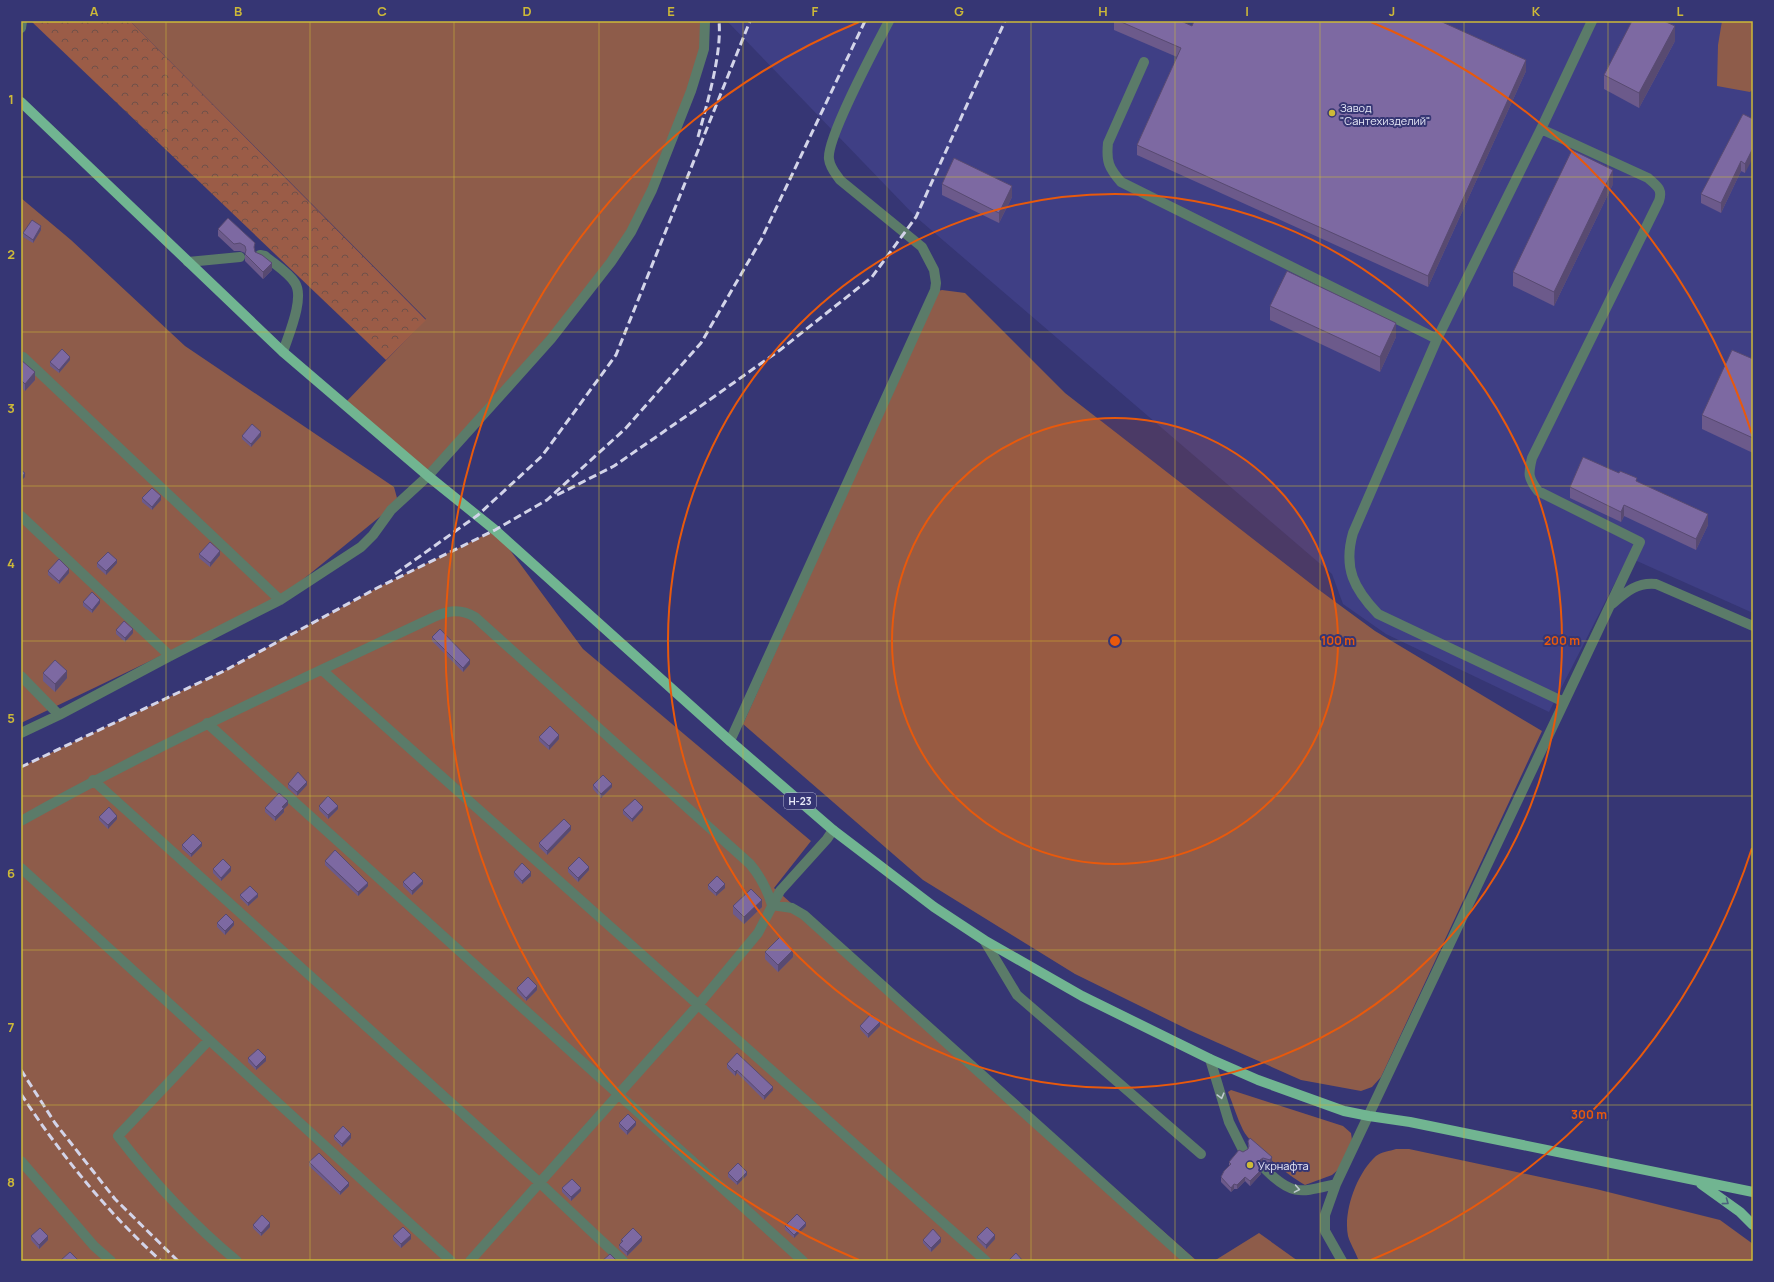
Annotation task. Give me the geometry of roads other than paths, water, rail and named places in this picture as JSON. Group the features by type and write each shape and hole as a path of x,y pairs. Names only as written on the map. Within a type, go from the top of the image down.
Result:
{"main road":[{"name":"Н-23","path":"21,102 283,352 428,476 495,530 730,741 833,830 934,907 984,940 1082,996 1210,1058 1258,1080 1344,1111 1410,1122 1753,1192"},
{"path":"1698,1181 1740,1212 1753,1224"}],"street":[{"path":"21,28 22,21"},
{"path":"21,733 59,715 280,600 361,547 372,536 391,510 428,476 551,339 611,262 630,232 652,190 691,91 704,49 705,21"},
{"path":"730,741 935,290 934,270 922,247 840,180 831,167 828,158 839,122 889,21"},
{"path":"1564,702 1378,614 1368,604 1354,583 1348,550 1353,533 1437,339 1541,129 1592,21"},
{"path":"1144,62 1108,143 1107,152 1110,169 1121,182 1437,339"},
{"path":"1342,1261 1325,1231 1325,1214 1336,1184 1640,542 1538,491 1530,480 1529,471 1532,458 1659,201 1661,194 1658,186 1648,178 1541,129"},
{"path":"260,256 264,256 294,281 297,287 297,300 294,315 283,352"},
{"path":"188,262 240,257"},
{"path":"23,358 280,600"},
{"path":"21,516 170,656"},
{"path":"1610,605 1635,586 1649,583 1656,584 1753,626"},
{"path":"21,820 93,780 207,724 436,616 448,611 458,610 475,617 750,864 759,875 766,888 772,905"},
{"path":"322,670 700,1004 986,1261"},
{"path":"21,676 59,715"},
{"path":"207,724 804,1261"},
{"path":"93,780 540,1183 623,1261"},
{"path":"470,1261 700,1004 758,933 780,891 827,839 833,830"},
{"path":"21,868 451,1261"},
{"path":"772,905 792,908 804,915 1189,1261"},
{"path":"984,940 1017,995 1201,1154"},
{"path":"209,1040 118,1136 148,1176 183,1213 237,1261"},
{"path":"1210,1058 1229,1122 1243,1150"},
{"path":"21,1161 94,1246 112,1261"},
{"path":"1266,1169 1279,1183 1296,1190 1307,1191 1336,1184"}],"railway":[{"path":"698,137 716,64 719,21"},
{"path":"395,574 478,515 542,456 616,355 750,21"},
{"path":"21,767 224,671 377,588 495,530 547,500 625,429 701,343 761,240 865,21"},
{"path":"557,495 614,466 698,408 780,350 872,277 916,217 1005,21"},
{"path":"21,1070 55,1123 115,1199 178,1261"},
{"path":"21,1094 52,1139 86,1182 122,1223 161,1261"}],"place":[{"name":"Завод \"Сантехизделий\"","path":"1332,113"},
{"name":"Укрнафта","path":"1250,1165"}]}
